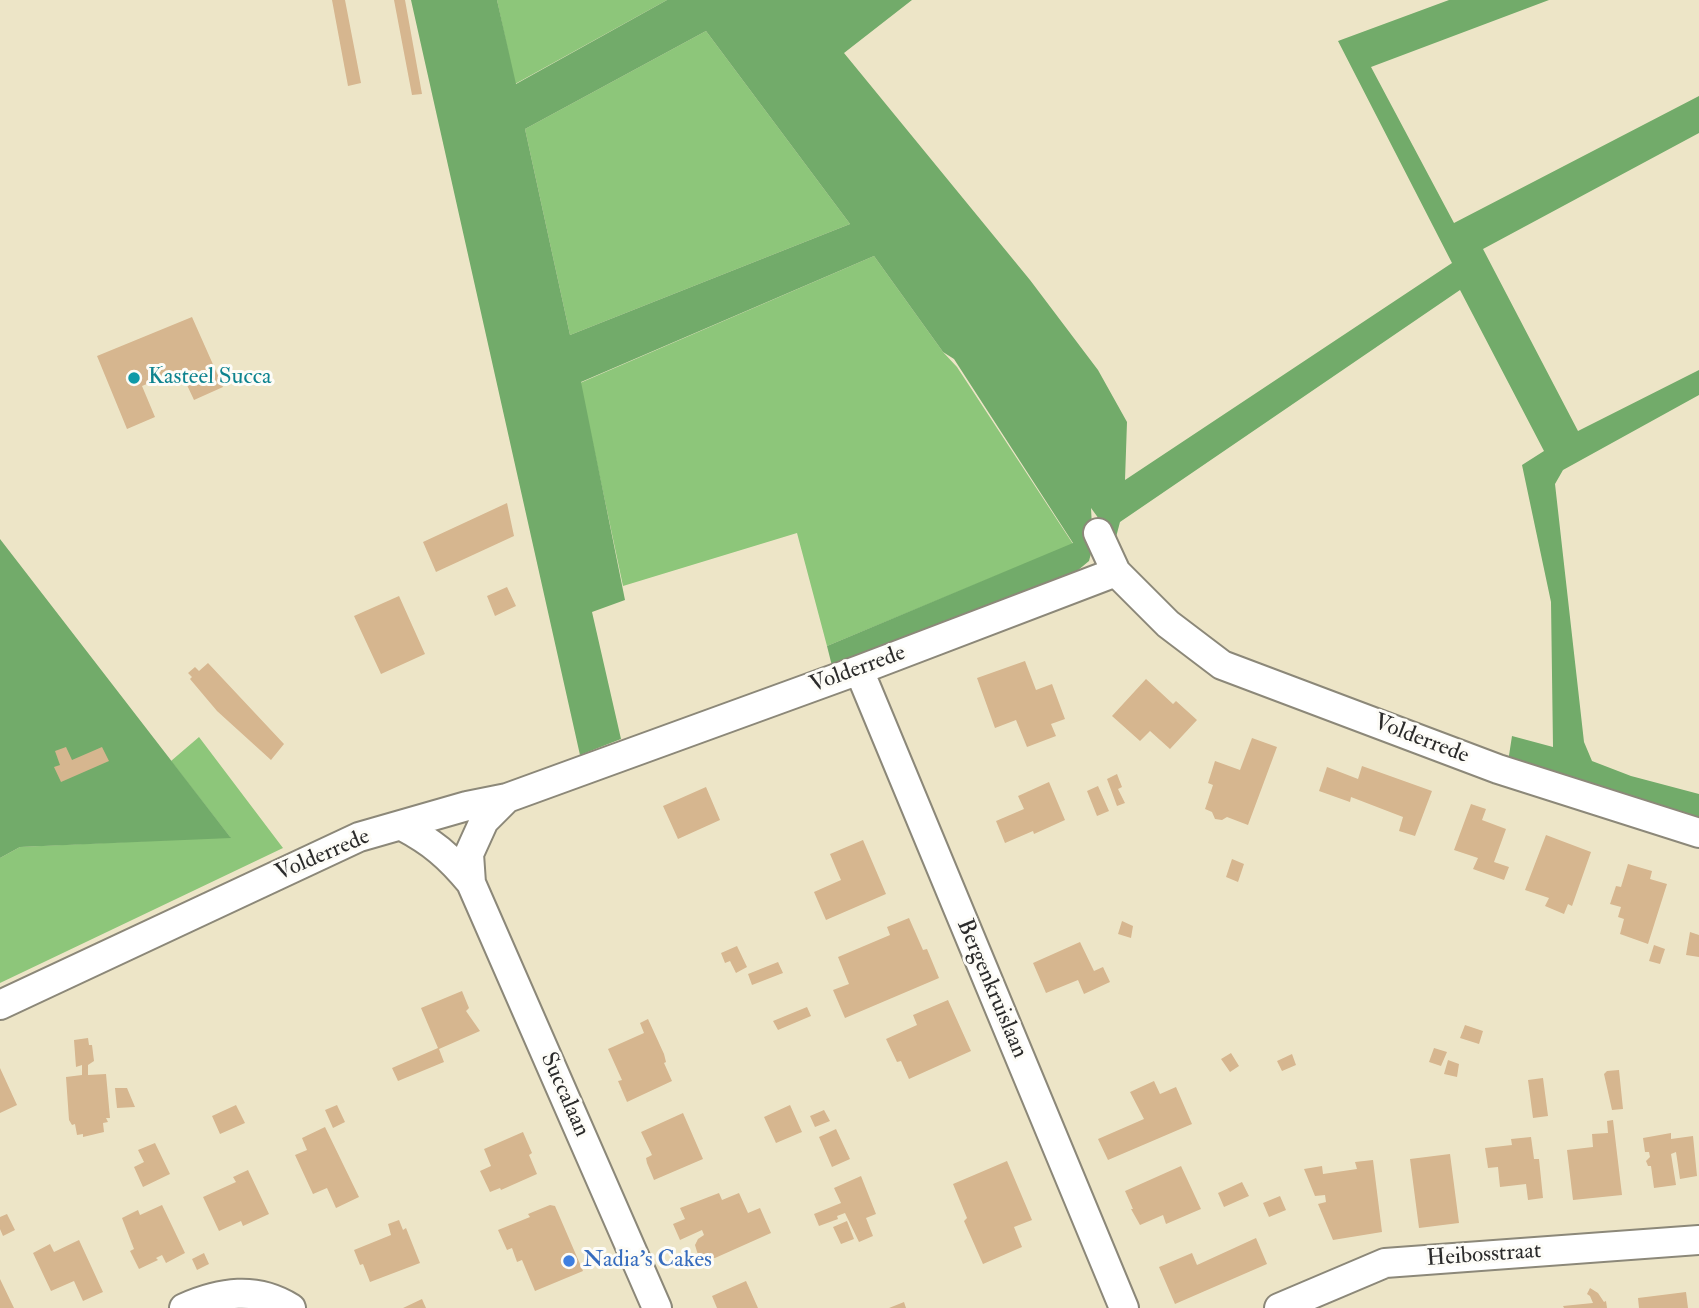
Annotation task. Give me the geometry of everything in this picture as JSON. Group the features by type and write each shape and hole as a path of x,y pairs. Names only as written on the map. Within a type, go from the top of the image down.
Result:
{"street":[{"path":"1098,533 1116,572"},
{"name":"Volderrede","path":"0,1005 359,837 467,806 507,798 859,670 1116,572 1168,624 1222,665 1498,769 1699,833"},
{"name":"Bergenkruislaan","path":"859,670 1124,1308"},
{"name":"Succalaan","path":"471,883 469,854 484,821 507,798"},
{"name":"Succalaan","path":"402,826 428,840 451,858 471,883 657,1308"},
{"name":"Heibosstraat","path":"1279,1308 1385,1263 1699,1240"},
{"path":"184,1308 208,1297 244,1293 279,1300 291,1308"}],"green space":[{"path":"411,0 497,0 516,84 667,0 912,0 844,53 1030,280 1098,370 1127,422 1125,480 1452,263 1338,41 1449,0 1549,0 1371,67 1454,223 1699,96 1699,133 1483,249 1578,431 1699,370 1699,395 1563,470 1555,484 1584,742 1592,761 1631,776 1699,794 1699,823 1508,762 1512,736 1553,747 1551,602 1522,465 1544,451 1460,290 1120,522 1115,541 1091,508 1093,546 1089,561 1077,571 833,670 827,646 1073,543 954,359 943,352 874,256 581,382 625,600 592,612 621,739 580,755","holes":["706,31 850,224 570,335 525,129"]},
{"path":"497,0 667,0 515,84"},
{"path":"706,31 850,224 570,335 525,129"},
{"path":"874,256 943,352 957,367 1073,544 827,646 797,533 623,586 580,383"},
{"path":"0,539 231,838 20,847 0,858"},
{"path":"199,737 283,848 0,983 0,858 20,847 230,837 171,761"}],"building":[{"path":"332,0 345,0 361,83 348,86"},
{"path":"394,0 405,0 422,94 412,95"},
{"name":"Kasteel Succa","path":"192,317 223,387 194,400 180,370 142,386 155,417 127,429 97,356"},
{"path":"507,503 514,536 436,572 423,542"},
{"path":"507,587 516,606 495,616 487,596"},
{"path":"399,596 425,654 381,674 354,616"},
{"path":"1025,661 1036,690 1052,684 1065,719 1051,724 1056,736 1027,747 1016,720 995,728 977,678"},
{"path":"208,663 284,744 271,760 217,711 190,679 192,677 188,673 195,667 199,671"},
{"path":"1146,679 1173,704 1176,701 1197,720 1170,749 1150,731 1140,741 1112,716"},
{"path":"1252,738 1277,747 1248,825 1227,817 1222,820 1215,819 1212,812 1205,809 1213,785 1208,783 1215,761 1240,770"},
{"path":"66,747 72,760 102,747 109,761 61,782 54,767 60,765 55,751"},
{"path":"1362,766 1432,791 1415,836 1399,831 1403,817 1351,797 1350,802 1319,791 1327,767 1358,779"},
{"path":"1117,774 1122,787 1118,789 1125,803 1117,806 1107,779"},
{"path":"1049,782 1065,820 1005,843 996,821 1024,809 1018,796"},
{"path":"1098,786 1109,811 1097,816 1087,791"},
{"path":"706,787 720,820 678,839 663,806"},
{"path":"1471,804 1486,809 1482,820 1506,829 1494,862 1509,867 1504,880 1473,869 1478,858 1454,850"},
{"path":"1546,835 1591,852 1572,906 1568,904 1564,914 1545,906 1549,898 1525,890"},
{"path":"863,840 886,894 826,920 814,892 841,880 830,854"},
{"path":"1232,859 1244,864 1238,882 1226,877"},
{"path":"1628,864 1652,871 1650,879 1667,884 1648,944 1620,934 1624,919 1618,917 1621,907 1610,904 1616,886 1621,887"},
{"path":"909,918 923,950 927,949 939,978 845,1018 833,990 849,984 838,957 890,935 887,927"},
{"path":"1122,921 1133,926 1131,938 1118,934"},
{"path":"1690,932 1699,935 1699,957 1686,955"},
{"path":"1080,942 1094,971 1103,967 1110,982 1084,994 1078,980 1046,993 1033,963"},
{"path":"1654,945 1665,949 1660,964 1649,961"},
{"path":"737,946 747,967 736,973 730,961 725,963 721,953"},
{"path":"778,962 783,973 752,985 748,974"},
{"path":"462,991 469,1008 466,1011 480,1031 439,1049 444,1062 398,1081 392,1068 438,1048 421,1008"},
{"path":"948,1000 971,1051 909,1079 886,1039 917,1025 913,1015"},
{"path":"807,1007 811,1016 778,1030 773,1021"},
{"path":"648,1019 664,1054 664,1063 672,1081 627,1102 618,1081 622,1080 608,1049 644,1033 640,1023"},
{"path":"1465,1025 1483,1031 1479,1044 1460,1038"},
{"path":"88,1038 89,1045 92,1045 94,1061 88,1065 88,1075 106,1074 110,1118 106,1118 108,1122 103,1123 104,1132 83,1137 83,1134 77,1135 75,1124 72,1125 69,1120 66,1077 82,1075 82,1065 76,1067 74,1040"},
{"path":"1434,1048 1447,1052 1441,1066 1429,1062"},
{"path":"1231,1053 1239,1066 1230,1072 1221,1059"},
{"path":"1292,1054 1296,1065 1282,1071 1277,1061"},
{"path":"1448,1060 1459,1064 1457,1077 1444,1074"},
{"path":"0,1068 17,1105 0,1113"},
{"path":"1619,1070 1623,1109 1612,1110 1604,1074 1607,1071"},
{"path":"1543,1078 1548,1116 1533,1118 1528,1080"},
{"path":"1154,1081 1160,1094 1176,1087 1192,1124 1108,1160 1098,1139 1144,1119 1130,1092"},
{"path":"115,1088 127,1088 135,1107 117,1108"},
{"path":"236,1105 245,1123 220,1134 212,1116"},
{"path":"337,1105 345,1122 333,1128 325,1110"},
{"path":"790,1105 802,1132 776,1143 764,1117"},
{"path":"824,1110 830,1121 815,1127 810,1116"},
{"path":"683,1113 703,1159 654,1180 646,1158 652,1155 641,1132"},
{"path":"1613,1120 1622,1195 1573,1200 1567,1150 1593,1147 1592,1134 1608,1133 1607,1121"},
{"path":"325,1127 359,1197 336,1208 327,1188 313,1194 295,1155 307,1150 302,1138"},
{"path":"836,1129 850,1159 832,1167 819,1137"},
{"path":"523,1132 537,1174 490,1192 480,1171 491,1166 484,1149"},
{"path":"1671,1133 1671,1139 1693,1136 1697,1176 1680,1179 1676,1152 1671,1154 1676,1185 1654,1188 1651,1166 1648,1166 1646,1161 1650,1157 1649,1152 1645,1152 1643,1138"},
{"path":"1531,1137 1534,1159 1539,1159 1543,1198 1528,1200 1526,1184 1500,1187 1498,1167 1488,1168 1485,1148 1512,1145 1511,1139"},
{"path":"155,1143 170,1174 143,1187 134,1167 144,1162 138,1150"},
{"path":"1450,1154 1459,1223 1419,1228 1410,1159"},
{"path":"1373,1160 1382,1232 1333,1240 1318,1204 1326,1202 1325,1195 1315,1196 1304,1169 1322,1166 1323,1174 1357,1169 1355,1162"},
{"path":"1007,1161 1032,1220 1014,1227 1022,1247 983,1264 964,1221 967,1218 953,1184"},
{"path":"1181,1166 1201,1209 1166,1224 1163,1215 1140,1225 1125,1191"},
{"path":"248,1170 269,1214 243,1226 241,1221 219,1231 203,1197 236,1182 233,1177"},
{"path":"861,1176 876,1214 866,1218 873,1236 859,1242 845,1213 837,1216 838,1219 819,1226 814,1214 841,1203 834,1188"},
{"path":"1242,1182 1249,1196 1224,1207 1218,1193"},
{"path":"719,1193 722,1200 739,1193 748,1213 760,1208 771,1233 715,1258 704,1259 698,1255 695,1245 704,1235 702,1230 680,1240 673,1224 685,1219 680,1208"},
{"path":"1280,1196 1286,1210 1269,1217 1263,1203"},
{"path":"162,1205 185,1253 166,1263 162,1255 156,1258 158,1260 139,1269 130,1251 134,1249 122,1218 138,1210 140,1215"},
{"path":"550,1205 555,1206 583,1271 535,1291 522,1260 517,1262 512,1248 507,1250 498,1230 530,1217 528,1214"},
{"path":"7,1214 15,1230 3,1236 0,1217"},
{"path":"399,1220 403,1230 406,1228 420,1263 370,1282 354,1250 391,1235 388,1224"},
{"path":"847,1221 854,1239 841,1244 833,1227"},
{"path":"1256,1238 1267,1264 1175,1304 1159,1267 1192,1253 1197,1265"},
{"path":"79,1240 103,1292 83,1301 74,1281 51,1291 33,1253 50,1244 54,1252"},
{"path":"204,1253 209,1264 197,1270 192,1259"},
{"path":"0,1279 14,1308 0,1308"},
{"path":"746,1281 758,1308 717,1308 712,1296"},
{"path":"1590,1288 1606,1301 1607,1308 1564,1308 1563,1306 1593,1303 1587,1294"},
{"path":"1686,1292 1688,1308 1639,1308 1638,1298"},
{"path":"422,1299 426,1308 403,1308"},
{"path":"904,1302 906,1308 889,1308"}],"place":[{"name":"Kasteel Succa","path":"134,378"},
{"name":"Nadia's Cakes","path":"569,1261"}]}
